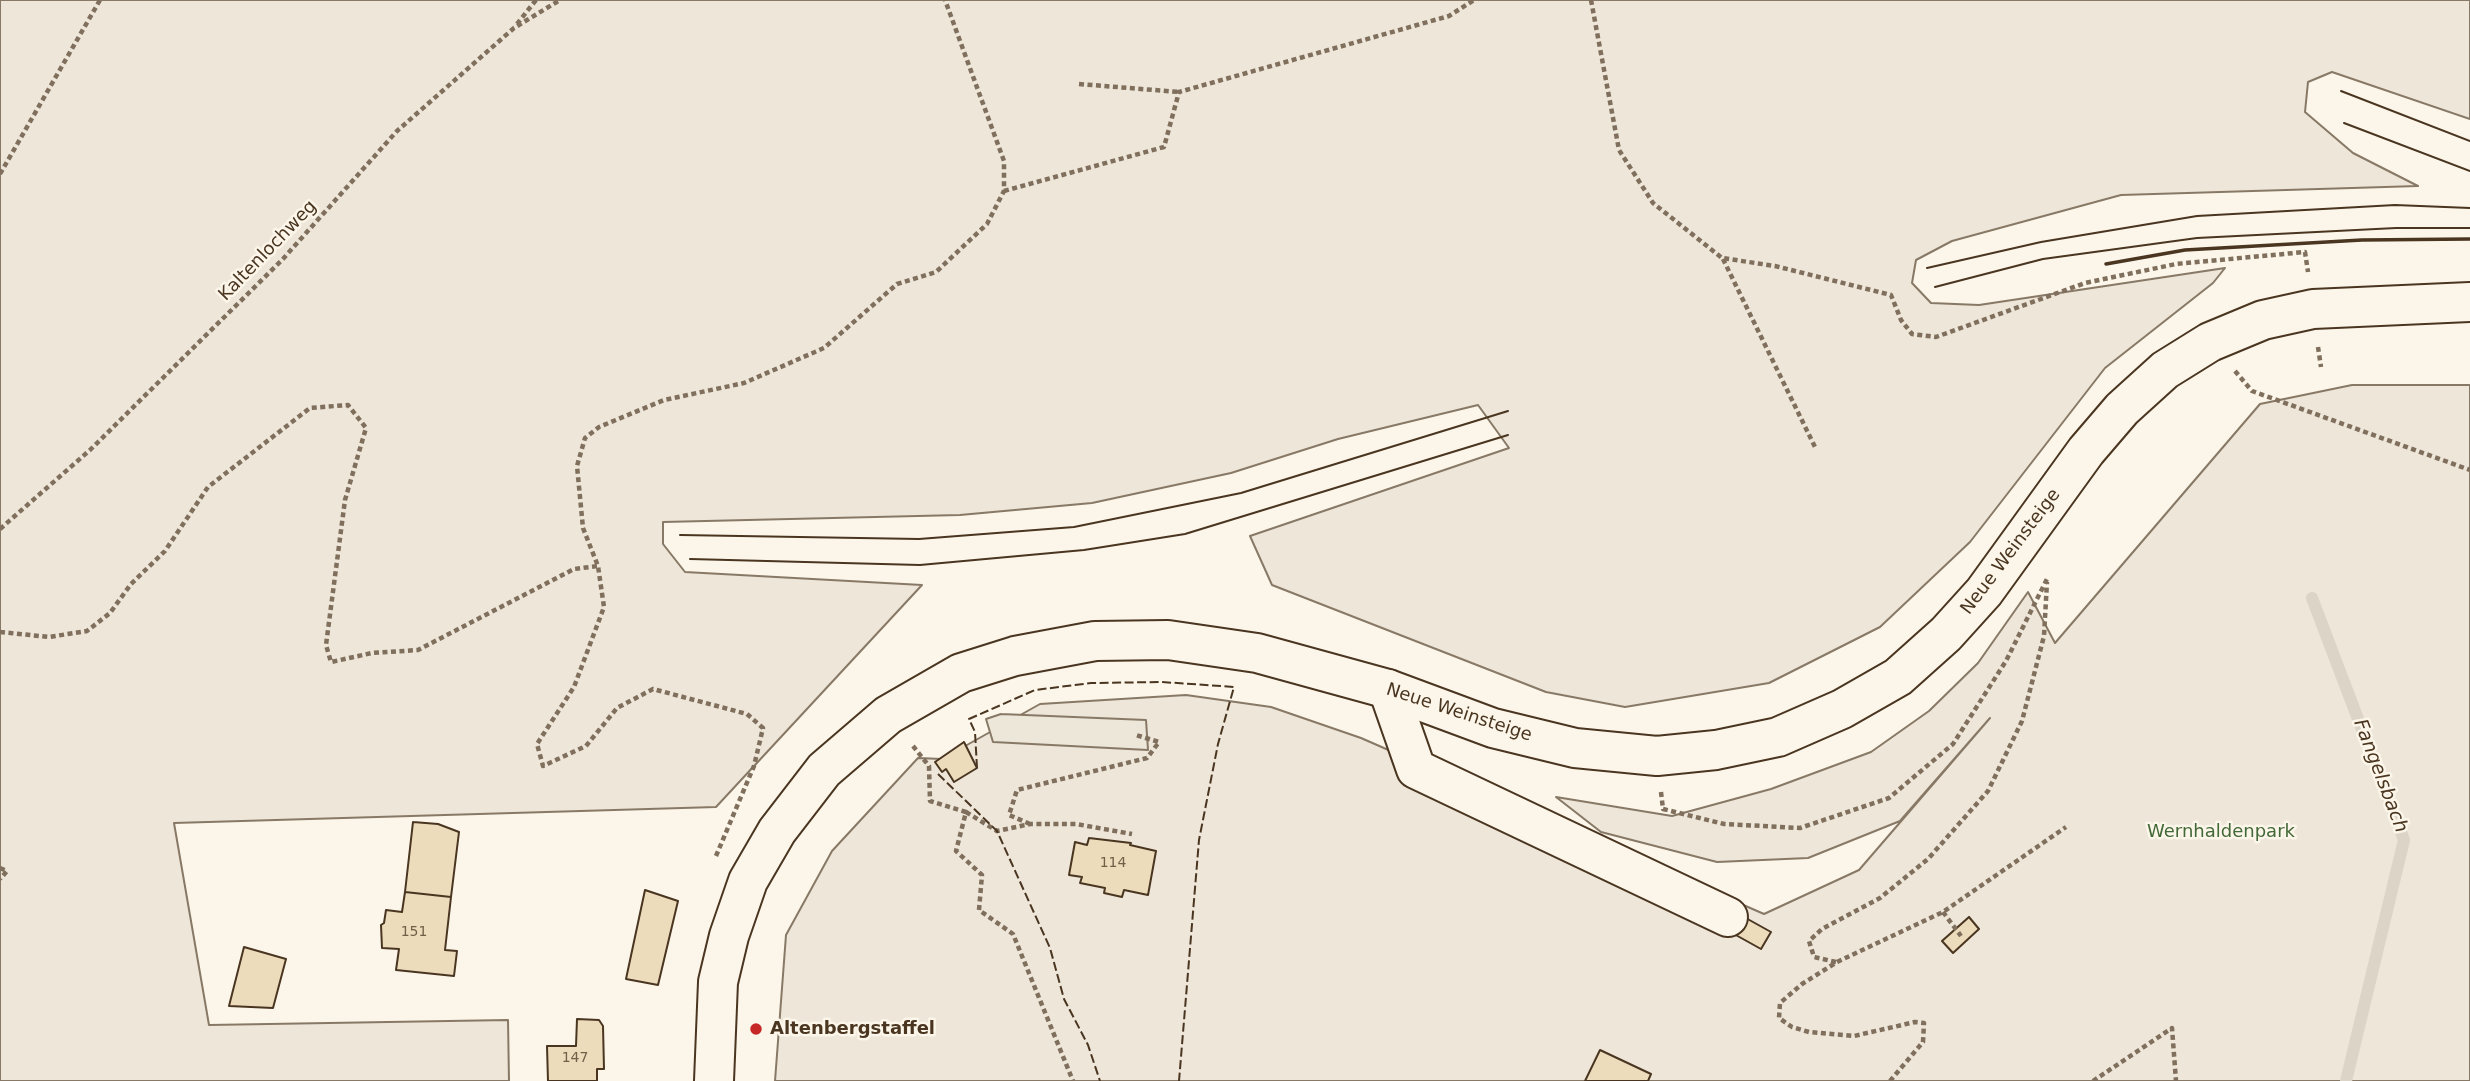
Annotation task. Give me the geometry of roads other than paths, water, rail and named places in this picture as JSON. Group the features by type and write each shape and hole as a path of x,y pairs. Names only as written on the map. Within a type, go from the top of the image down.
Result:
{"main road":[{"name":"Neue Weinsteige","path":"714,1081 718,982 729,936 748,881 777,831 824,770 888,715 961,673 1015,656 1095,641 1168,640 1256,653 1388,689 1493,728 1575,748 1657,756 1716,750 1778,737 1843,709 1898,677 1946,634 1984,592 2086,451 2122,409 2165,370 2210,342 2263,320 2314,309 2470,302"},
{"path":"1388,689 1416,769 1728,917"}],"waterway":[{"name":"Fangelsbach","path":"2312,598 2404,840 2346,1081"}],"tram line":[{"path":"2341,91 2470,141"},
{"path":"2344,123 2470,171"},
{"path":"1927,268 2041,242 2197,216 2395,205 2470,208"},
{"path":"1935,287 2043,259 2197,238 2396,228 2470,228"},
{"path":"680,535 919,539 1074,527 1241,493 1508,411"},
{"path":"690,559 920,565 1084,550 1185,534 1508,435"}],"place":[{"name":"Altenbergstaffel","path":"756,1029"}],"park label":[{"name":"Wernhaldenpark","path":"2221,832"}]}
